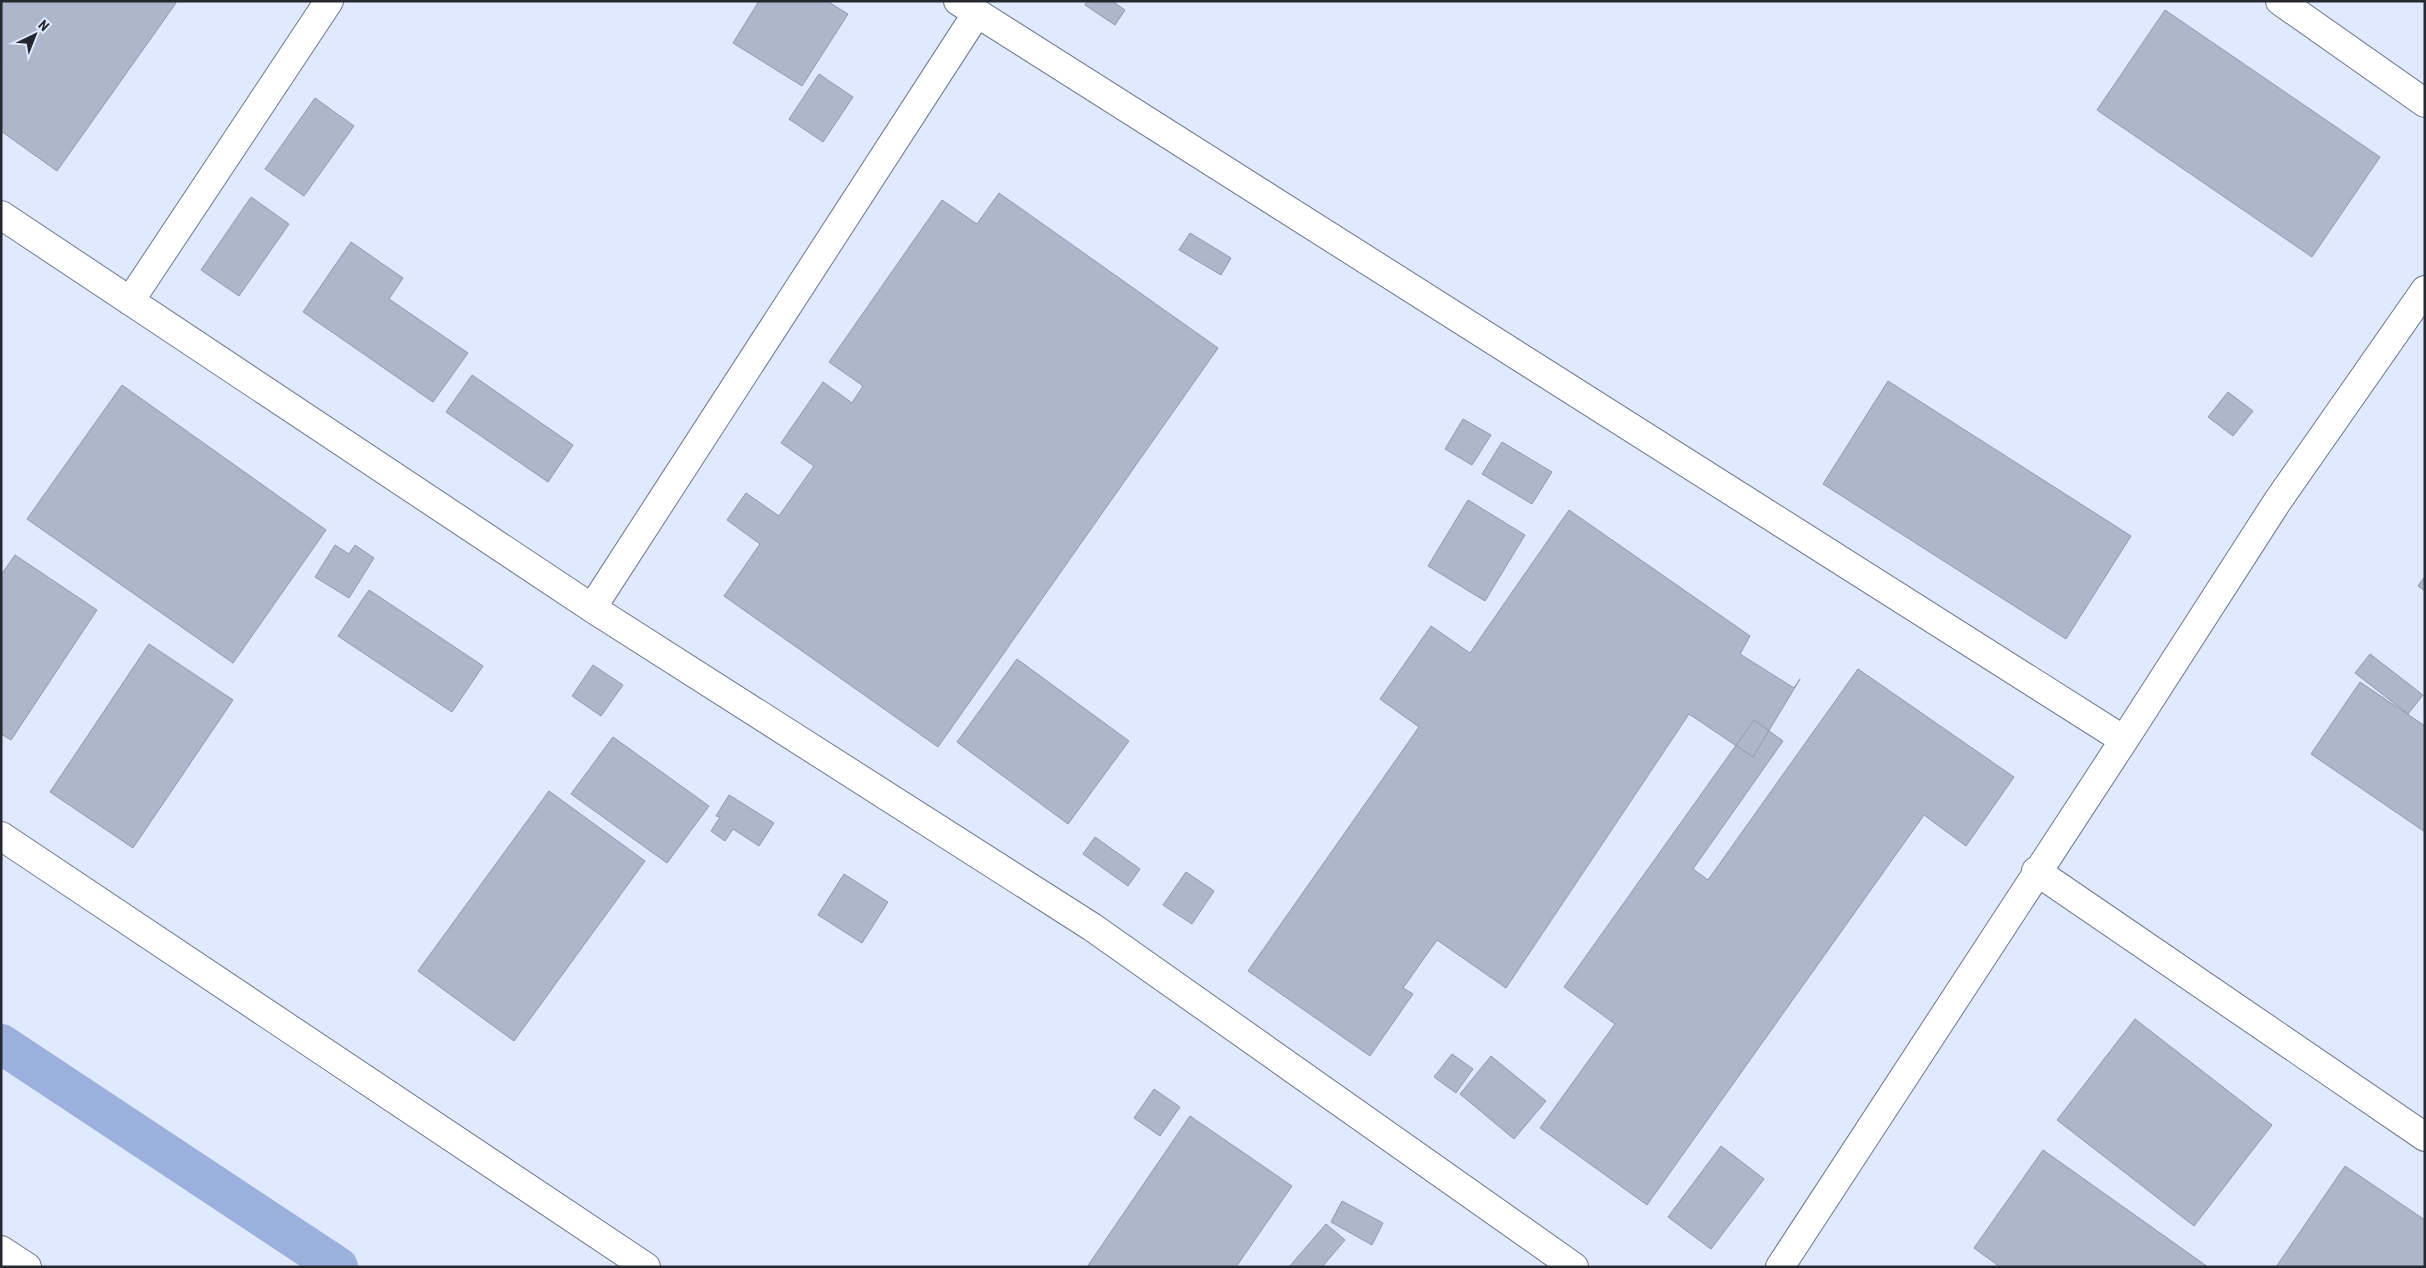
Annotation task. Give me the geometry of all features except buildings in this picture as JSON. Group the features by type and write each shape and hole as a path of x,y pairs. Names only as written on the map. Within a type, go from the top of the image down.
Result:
{"street":[{"path":"130,301 329,1"},
{"path":"2280,1 2425,103"},
{"path":"592,608 967,7 2124,740"},
{"path":"1,215 592,608 1092,927 1574,1267"},
{"path":"1780,1267 2277,502 2425,290"},
{"path":"1,836 646,1267"},
{"path":"2036,871 2425,1137"},
{"path":"1,1250 27,1267"}],"waterway":[{"path":"1,1044 338,1267"}]}
